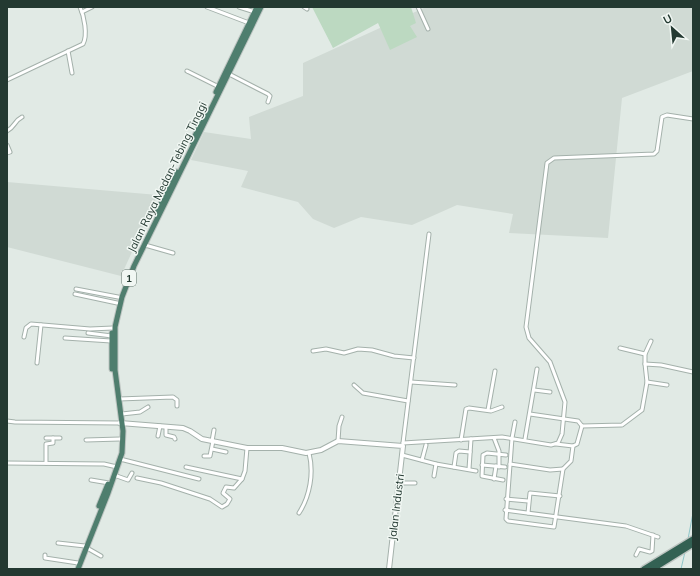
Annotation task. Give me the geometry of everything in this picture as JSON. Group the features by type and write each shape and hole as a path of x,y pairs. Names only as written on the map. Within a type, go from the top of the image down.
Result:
{"highway":[{"name":"Jalan Raya Medan-Tebing Tinggi","path":"77,569 114,475 116,466 122,414 115,365 117,317 126,283 261,7"},
{"name":"Jalan Raya Medan-Tebing Tinggi","path":"77,569 108,483 120,460 124,439 112,368 111,338 117,300 137,254 256,9"},
{"path":"653,569 693,539"},
{"path":"644,569 693,544"}],"street":[{"path":"7,80 84,42 82,12 80,7"},
{"path":"82,12 92,7"},
{"path":"207,7 250,23"},
{"path":"239,7 256,9"},
{"path":"418,7 428,29"},
{"path":"68,51 72,73"},
{"path":"187,70 219,87"},
{"path":"229,74 268,94 270,96 268,102"},
{"path":"556,444 562,434 565,402 550,362 529,338 526,331 547,163 554,158 654,154 657,151 662,117 666,115 693,119"},
{"path":"7,131 13,128 16,121 22,117"},
{"path":"7,145 10,152 7,153"},
{"path":"403,444 429,234"},
{"path":"145,245 173,254"},
{"path":"76,289 117,300"},
{"path":"74,294 117,300"},
{"path":"24,337 28,325 90,329 113,328"},
{"path":"37,363 42,325"},
{"path":"88,333 111,338"},
{"path":"65,338 111,338"},
{"path":"582,426 617,426 625,423 643,408 647,382 645,354 651,341"},
{"path":"620,348 645,354"},
{"path":"313,351 326,349 344,353 358,349 372,350 394,356 414,358"},
{"path":"645,364 656,364 690,371"},
{"path":"525,440 537,370"},
{"path":"488,410 495,371"},
{"path":"411,382 456,385"},
{"path":"647,382 667,385"},
{"path":"354,385 363,393 408,402"},
{"path":"534,390 550,392"},
{"path":"119,399 172,397 177,400 177,406"},
{"path":"122,414 140,412 148,407"},
{"path":"461,440 466,409 488,410 502,407"},
{"path":"516,422 512,438 505,518 507,521 555,527 563,469 571,459 573,446 577,444 582,426 578,420 564,420 530,414"},
{"path":"338,441 338,426 342,417"},
{"path":"7,421 121,423 185,428 200,439 247,448 282,448 309,453 321,450 338,441 403,444 472,439 512,438 573,446"},
{"path":"158,436 160,426"},
{"path":"166,427 166,435 174,437 175,439"},
{"path":"204,456 210,456 214,430"},
{"path":"46,438 60,438"},
{"path":"46,463 46,444 54,443 53,438"},
{"path":"494,438 499,454 494,479"},
{"path":"86,440 120,439"},
{"path":"469,469 472,439"},
{"name":"Jalan Industri","path":"389,569 403,444"},
{"path":"422,460 426,445"},
{"path":"137,478 160,483 210,499 222,507 227,504 230,499 222,493 226,486 234,488 242,479 245,471 247,448"},
{"path":"212,449 226,452"},
{"path":"454,467 457,452 470,452"},
{"path":"299,513 306,501 310,481 312,464 309,453"},
{"path":"503,480 482,476 482,465 484,453 506,455"},
{"path":"402,455 436,464 476,471"},
{"path":"120,460 200,479"},
{"path":"7,462 116,466"},
{"path":"446,466 455,462"},
{"path":"434,476 436,464"},
{"path":"510,464 550,470 563,469"},
{"path":"482,465 505,467"},
{"path":"186,468 242,479"},
{"path":"114,475 128,480 132,473"},
{"path":"91,480 108,483"},
{"path":"399,483 415,483"},
{"path":"528,513 530,493 560,496"},
{"path":"506,499 528,501"},
{"path":"505,510 630,527 658,538"},
{"path":"636,555 639,549 650,552 652,550 653,536"},
{"path":"58,543 86,547 101,556"},
{"path":"45,555 45,558 78,563"}],"shaded area":[{"path":"426,7 693,7 693,71 622,98 608,238 509,233 513,214 457,205 412,225 361,217 334,228 313,219 298,202 241,187 248,171 191,160 204,132 251,139 249,117 303,96 303,63"},
{"path":"7,182 158,195 121,276 7,247"}],"green space":[{"path":"312,7 411,7 416,23 410,26 417,37 390,50 378,23 333,48"}],"waterway":[{"path":"688,539 693,513"},
{"path":"681,569 685,552"}]}
